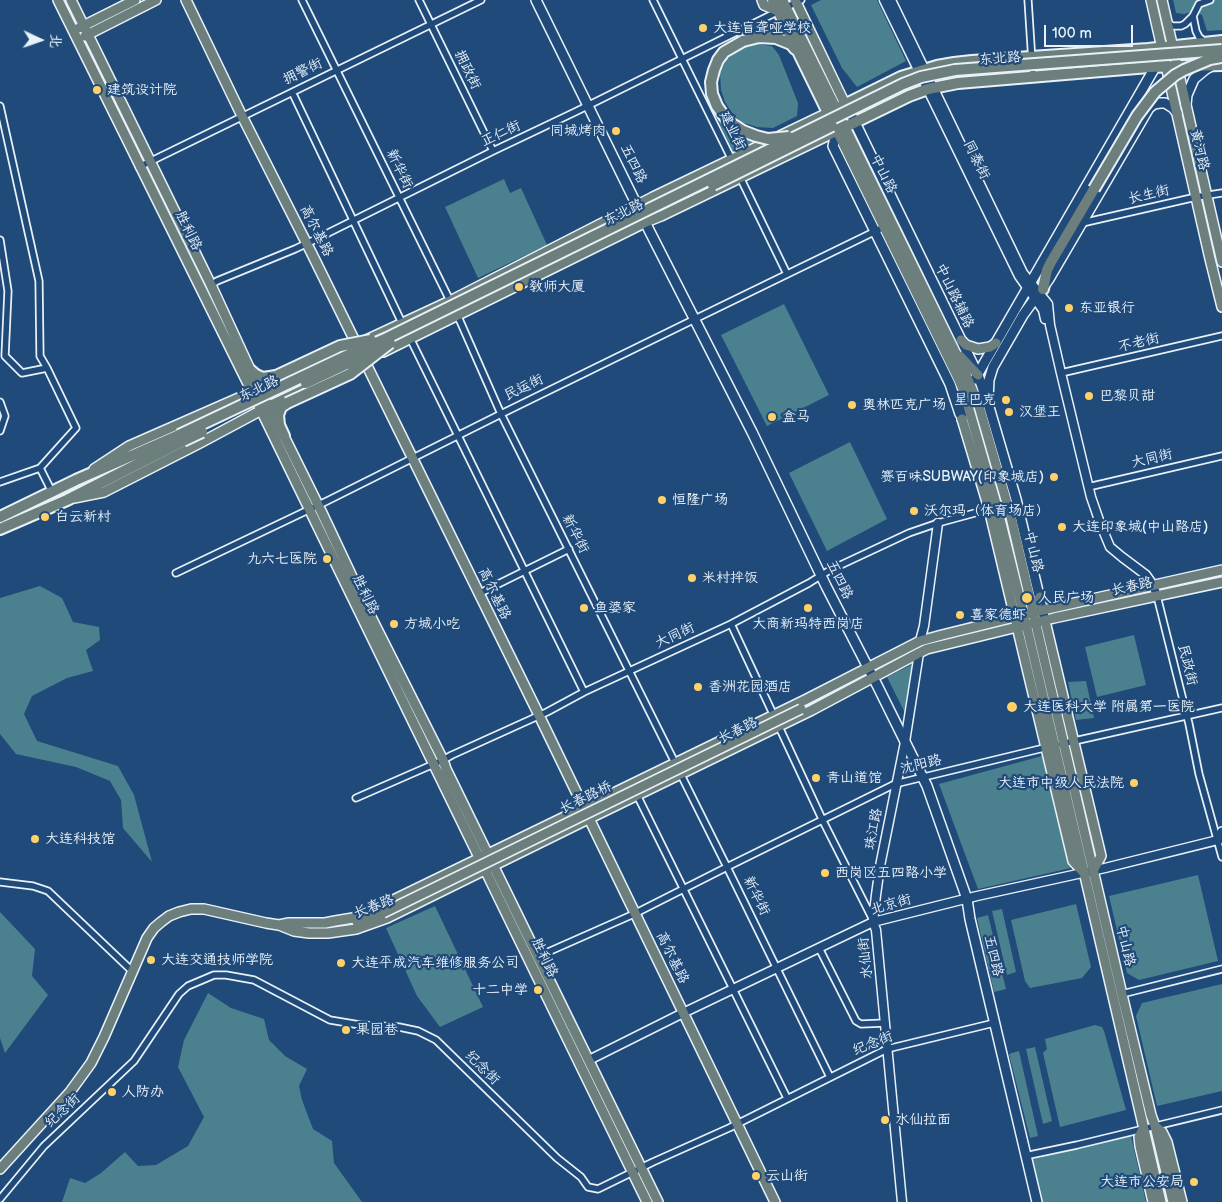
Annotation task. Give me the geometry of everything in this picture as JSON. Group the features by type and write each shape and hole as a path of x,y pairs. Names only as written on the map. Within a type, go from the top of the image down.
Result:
{"highway":[{"name":"中山路","path":"772,0 782,6 841,129"},
{"name":"中山路","path":"782,6 798,51 832,111"},
{"path":"798,51 791,44 776,38 759,37 742,40 724,52 718,60 711,82 712,94 717,106 732,124 743,131 768,138 784,138 798,135"},
{"name":"东北路","path":"832,111 901,77 945,64 1166,48 1222,41"},
{"path":"1138,50 1139,68"},
{"name":"东北路","path":"388,340 903,84 956,70 1222,50"},
{"name":"东北路","path":"0,529 67,500 181,438 337,360 388,340 906,90 958,76 1222,56"},
{"path":"1039,294 1051,262 1137,116 1155,92 1184,70 1222,56"},
{"name":"东北路","path":"841,129 909,96 931,88 958,83 1139,68 1218,65"},
{"path":"250,370 263,378 276,376 340,346 388,340"},
{"path":"284,436 279,424 278,415 280,408 350,374 388,340"},
{"name":"东北路","path":"0,517 76,480 181,438"}],"main road":[{"name":"胜利路","path":"58,0 139,167 255,391 284,436 372,619 444,760 484,855"},
{"name":"胜利路","path":"71,0 211,285 250,370 255,391"},
{"path":"78,40 86,30 135,0"},
{"path":"73,31 86,30 156,0"},
{"name":"高尔基路","path":"186,0 365,361 775,1202"},
{"name":"五四路","path":"536,0 752,432 821,576 923,777 967,899 994,1023 1037,1202"},
{"path":"762,0 764,5 782,6"},
{"name":"黄河路","path":"1151,0 1186,106 1222,262"},
{"name":"黄河路","path":"1162,0 1167,22 1166,48"},
{"name":"中山路辅路","path":"797,1 978,375 1016,499 1045,620"},
{"path":"962,419 962,407 971,386 1166,48"},
{"path":"1186,106 1190,86 1194,79 1206,69 1218,65"},
{"name":"黄河路","path":"1172,67 1177,113 1222,307"},
{"path":"1139,68 1145,74 1145,84"},
{"path":"1136,101 1149,108"},
{"path":"989,407 989,380 992,367 1023,315 1049,279 1149,108 1154,104 1165,103 1177,113"},
{"name":"东北路","path":"76,480 129,446 450,302 638,205 832,111"},
{"path":"841,129 833,146 950,384 993,508 1012,605 1024,615 1040,597"},
{"name":"东北路","path":"67,500 104,492 265,408 841,129"},
{"name":"中山路","path":"841,129 884,227 966,396 993,508 1024,615"},
{"name":"中山路","path":"841,129 971,386 1008,504 1026,625 1055,746 1089,872 1143,1128 1161,1202"},
{"path":"961,340 966,345 978,349 990,347 996,343"},
{"path":"953,348 978,375"},
{"name":"胜利路","path":"265,408 309,509 434,764 484,855 637,1170 658,1202"},
{"name":"长春路","path":"279,925 289,923 326,923 353,918 676,763 920,641 1043,610 1222,570"},
{"name":"长春路","path":"279,925 294,931 328,933 356,929 387,918 817,708 919,653 1045,620 1222,582"},
{"path":"1026,625 1055,746 1073,861 1089,872 1101,856 1045,620"},
{"path":"801,708 826,689"},
{"path":"801,708 831,699"},
{"name":"长春路桥","path":"382,913 801,708"},
{"name":"胜利路","path":"490,867 538,956 589,1060 637,1170 647,1202"},
{"name":"中山路","path":"1089,872 1096,883 1173,1202"},
{"name":"长春路","path":"0,1169 70,1092 91,1064 148,938 154,928 168,916 191,909 204,909 259,922 313,929 359,921 382,913"},
{"path":"1155,1126 1162,1132 1167,1142 1182,1202"},
{"path":"1143,1128 1139,1138 1140,1146 1153,1202"}],"street":[{"name":"新华街","path":"302,0 450,302 501,414 676,763 830,1077"},
{"name":"拥政街","path":"419,0 493,151"},
{"name":"拥警街","path":"139,167 480,0"},
{"name":"建业街","path":"653,0 787,274"},
{"name":"同泰街","path":"884,0 931,88 1019,276 1039,294 1044,310 1045,322 1050,325 1088,487 1110,547 1146,575 1153,585"},
{"name":"同泰街","path":"891,0 922,70"},
{"path":"1028,0 1033,77"},
{"path":"1167,22 1172,26 1185,24 1193,16 1199,2 1210,0"},
{"name":"正仁街","path":"211,285 353,221 682,60 782,6 797,1"},
{"path":"1193,16 1196,31 1205,42"},
{"path":"294,96 402,323"},
{"path":"0,106 39,282 40,356 76,428 40,468 0,482"},
{"name":"长生街","path":"1082,223 1196,197 1222,193"},
{"name":"民运街","path":"176,572 318,505 884,227"},
{"path":"0,240 8,291 5,356 22,373 47,368"},
{"name":"不老街","path":"1061,373 1222,336"},
{"path":"410,338 584,692"},
{"path":"0,402 5,416 0,431"},
{"name":"大同街","path":"1088,487 1222,456"},
{"path":"40,468 52,492"},
{"name":"大同街","path":"356,798 444,760 731,624 834,568 909,533 1008,504"},
{"path":"920,641 938,523"},
{"path":"478,594 569,549"},
{"path":"1153,585 1157,596"},
{"name":"民政街","path":"1157,596 1187,715 1199,774 1221,836 1222,857"},
{"name":"水仙街","path":"731,624 823,820 874,922 902,1202"},
{"name":"珠江路","path":"874,922 876,895 919,653"},
{"name":"沈阳路","path":"538,956 634,914 895,784 1222,708"},
{"path":"637,795 787,1098"},
{"name":"北京街","path":"589,1060 777,967 874,922 1089,872 1221,836"},
{"path":"1071,876 1073,861"},
{"path":"1096,883 1105,868"},
{"path":"0,882 33,886 48,891 132,971"},
{"path":"819,948 856,1021 861,1024 885,1023"},
{"path":"1122,994 1222,968"},
{"name":"纪念街","path":"0,1199 44,1146 134,1061 179,994 188,986 214,975 254,980 330,1020 360,1025 399,1027 418,1031 436,1040 557,1158 581,1178 588,1187 598,1189 738,1123 887,1049 994,1023"},
{"path":"1025,1156 1222,1110"}],"green space":[{"path":"821,0 877,0 906,61 857,87 842,68 811,5"},
{"path":"1173,0 1222,0 1222,30 1207,31 1202,15 1195,11 1184,14 1176,13"},
{"path":"758,44 772,46 779,55 798,103 797,116 773,128 757,127 741,122 725,102 721,90 720,73 726,60 741,48"},
{"path":"717,118 729,129 753,140 755,143 733,152"},
{"path":"504,179 510,193 521,188 547,245 478,278 445,207"},
{"path":"784,304 829,395 767,426 721,335"},
{"path":"850,442 887,519 827,551 789,473"},
{"path":"40,586 62,598 73,622 99,627 100,640 86,650 93,671 67,678 32,696 24,714 37,741 118,766 134,795 152,862 123,828 121,800 110,781 76,767 16,754 0,734 0,598"},
{"path":"1134,635 1146,685 1097,697 1085,647"},
{"path":"915,663 906,715 887,677"},
{"path":"1086,681 1094,718 1076,720 1068,682"},
{"path":"1042,756 1071,868 978,889 939,784"},
{"path":"1198,875 1218,961 1139,980 1127,973 1109,896"},
{"path":"1076,904 1091,967 1082,978 1030,988 1025,981 1011,920"},
{"path":"435,906 483,1007 440,1027 417,996 386,928"},
{"path":"1002,909 1016,972 1007,975 992,911"},
{"path":"0,912 35,949 32,976 48,995 5,1053 0,1038"},
{"path":"988,915 1006,989 994,992 977,918"},
{"path":"1222,984 1222,1091 1157,1106 1136,1016 1142,1003"},
{"path":"208,993 231,1008 264,1019 269,1040 285,1056 307,1069 299,1086 313,1129 332,1141 334,1163 362,1202 62,1202 70,1178 85,1183 101,1173 125,1152 138,1166 156,1165 188,1146 204,1117 178,1067 184,1040"},
{"path":"1095,1025 1102,1027 1104,1031 1126,1110 1060,1127 1043,1053 1047,1049 1045,1039"},
{"path":"1035,1047 1052,1121 1043,1124 1026,1049"},
{"path":"1019,1051 1038,1136 1030,1138 1009,1054"},
{"path":"1131,1136 1146,1202 1040,1202 1030,1160"}],"place":[{"name":"大连盲聋哑学校","path":"703,28"},
{"name":"建筑设计院","path":"97,90"},
{"name":"同城烤肉","path":"616,131"},
{"name":"教师大厦","path":"519,287"},
{"name":"东亚银行","path":"1069,308"},
{"name":"巴黎贝甜","path":"1089,396"},
{"name":"星巴克","path":"1006,400"},
{"name":"奥林匹克广场","path":"852,405"},
{"name":"汉堡王","path":"1009,412"},
{"name":"盒马","path":"772,417"},
{"name":"赛百味SUBWAY(印象城店)","path":"1054,477"},
{"name":"恒隆广场","path":"662,500"},
{"name":"沃尔玛（体育场店）","path":"914,511"},
{"name":"白云新村","path":"45,517"},
{"name":"大连印象城(中山路店)","path":"1062,527"},
{"name":"九六七医院","path":"327,559"},
{"name":"米村拌饭","path":"692,578"},
{"name":"人民广场","path":"1027,598"},
{"name":"鱼婆家","path":"584,608"},
{"name":"大商新玛特西岗店","path":"808,608"},
{"name":"喜家德虾","path":"960,615"},
{"name":"方城小吃","path":"394,624"},
{"name":"香洲花园酒店","path":"698,687"},
{"name":"大连医科大学 附属第一医院","path":"1012,707"},
{"name":"青山道馆","path":"816,778"},
{"name":"大连市中级人民法院","path":"1134,783"},
{"name":"大连科技馆","path":"35,839"},
{"name":"西岗区五四路小学","path":"825,873"},
{"name":"大连交通技师学院","path":"151,960"},
{"name":"大连平成汽车维修服务公司","path":"341,963"},
{"name":"十二中学","path":"538,990"},
{"name":"果园巷","path":"346,1030"},
{"name":"人防办","path":"112,1092"},
{"name":"水仙拉面","path":"885,1120"},
{"name":"云山街","path":"756,1176"},
{"name":"大连市公安局","path":"1194,1182"}]}
